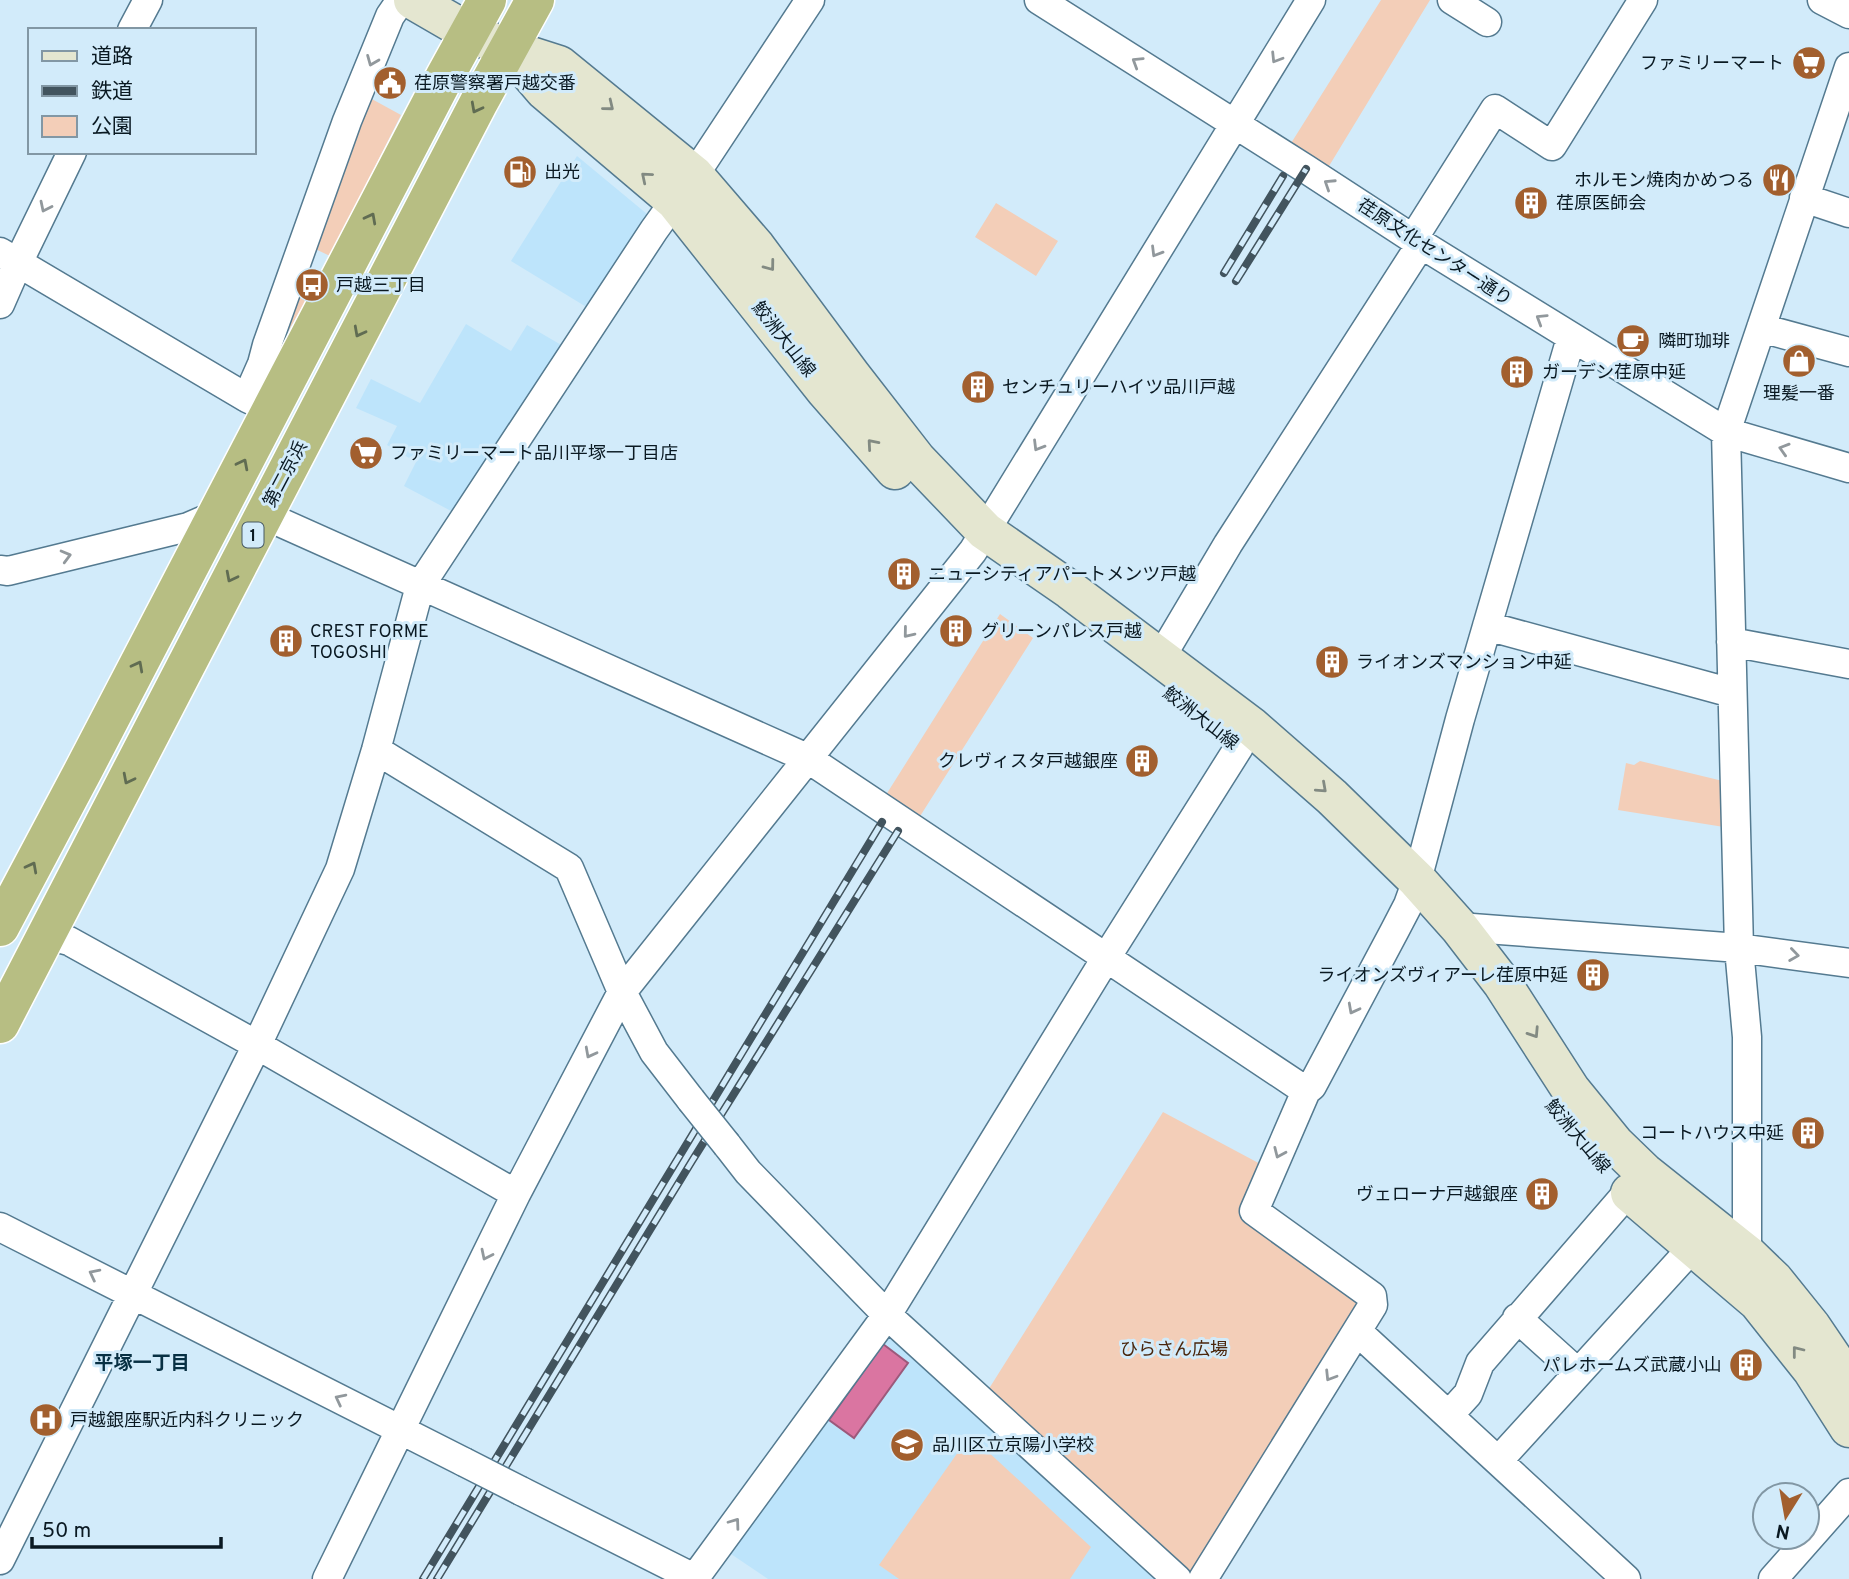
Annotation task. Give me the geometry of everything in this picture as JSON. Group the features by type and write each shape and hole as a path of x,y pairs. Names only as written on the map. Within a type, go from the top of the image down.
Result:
{"highway":[{"name":"第二京浜","path":"0,1024 479,102 535,0"},
{"path":"0,927 216,515 259,404 343,273 479,16"}],"main road":[{"name":"鮫洲大山線","path":"413,0 479,16 509,49 559,65 684,188 833,400 919,497 979,541 1123,658 1239,747 1320,820 1460,926 1502,983 1571,1090 1615,1144 1744,1270 1758,1302 1812,1370 1849,1427"},
{"name":"鮫洲大山線","path":"979,541 1161,657 1252,727 1332,797 1413,893 1551,1107 1595,1160 1693,1247 1773,1280 1811,1326 1849,1382"}],"street":[{"path":"133,28 148,0"},
{"path":"9,258 259,404 262,364 267,345 347,121 390,16 401,0"},
{"path":"0,1560 257,1045 340,869 376,750 420,586 810,0"},
{"name":"荏原文化センター通り","path":"1039,0 1417,242 1726,432 1849,468"},
{"path":"327,1579 516,1194 622,992 979,541 1311,0"},
{"path":"1452,0 1488,22"},
{"path":"1161,657 1228,544 1417,242 1495,109 1552,146 1643,0"},
{"path":"1822,0 1849,15"},
{"path":"1744,1270 1747,1037 1739,948 1726,432 1849,66"},
{"path":"0,304 9,258 71,154"},
{"path":"1804,198 1849,213"},
{"path":"301,251 343,273"},
{"path":"1761,328 1849,352"},
{"path":"1203,1579 1373,1305 1372,1296 1254,1211 1307,1091 1413,893 1571,338"},
{"path":"0,570 8,571 188,527 216,515"},
{"path":"264,515 807,758 1307,1091"},
{"path":"1487,626 1732,694"},
{"path":"1731,642 1849,664"},
{"path":"0,1227 695,1579 887,1315 1239,747"},
{"path":"376,750 569,868 622,992 654,1052 748,1172 887,1315 1177,1579"},
{"path":"1460,926 1739,948 1849,963"},
{"path":"46,934 69,941 516,1194"},
{"path":"1449,1415 1468,1394 1480,1363 1629,1191"},
{"path":"1498,1461 1693,1247"},
{"path":"1517,1318 1578,1373"},
{"path":"1358,1332 1626,1579"},
{"path":"1773,1579 1849,1493"}],"shaded area":[{"path":"577,156 647,214 588,308 511,261"},
{"path":"466,324 511,351 527,325 563,346 453,512 404,486 416,462 387,445 397,426 356,408 371,379 420,403"},
{"name":"品川区立京陽小学校","path":"889,1334 1160,1579 768,1579 728,1552"},
{"path":"883,1344 908,1363 854,1438 829,1420"}],"green space":[{"path":"1381,0 1430,0 1326,171 1288,148"},
{"path":"370,98 401,115 330,256 309,246"},
{"path":"996,203 1058,241 1036,276 975,237"},
{"path":"303,265 321,273 279,348"},
{"path":"1000,614 1033,638 917,821 884,798"},
{"path":"1640,761 1727,782 1730,828 1618,810 1626,763 1634,765"},
{"name":"ひらさん広場","path":"1163,1112 1266,1167 1245,1216 1356,1294 1358,1310 1193,1577 985,1395"},
{"path":"970,1435 1091,1547 1070,1579 899,1579 879,1565"}],"railway":[{"path":"1236,281 1306,169"},
{"path":"1224,273 1283,176"},
{"path":"423,1579 882,822"},
{"path":"437,1579 692,1161 898,831"}],"place":[{"name":"ファミリーマート","path":"1809,63"},
{"name":"荏原警察署戸越交番","path":"390,83"},
{"name":"出光","path":"520,172"},
{"name":"ホルモン焼肉かめつる","path":"1779,180"},
{"name":"荏原医師会","path":"1531,203"},
{"name":"戸越三丁目","path":"312,285"},
{"name":"隣町珈琲","path":"1633,341"},
{"name":"理髪一番","path":"1799,361"},
{"name":"ガーデン荏原中延","path":"1517,372"},
{"name":"センチュリーハイツ品川戸越","path":"978,387"},
{"name":"ファミリーマート品川平塚一丁目店","path":"366,453"},
{"name":"ニューシティアパートメンツ戸越","path":"904,574"},
{"name":"グリーンパレス戸越","path":"956,631"},
{"name":"CREST FORME TOGOSHI","path":"286,641"},
{"name":"ライオンズマンション中延","path":"1332,662"},
{"name":"クレヴィスタ戸越銀座","path":"1142,761"},
{"name":"ライオンズヴィアーレ荏原中延","path":"1593,975"},
{"name":"コートハウス中延","path":"1808,1133"},
{"name":"ヴェローナ戸越銀座","path":"1542,1194"},
{"name":"パレホームズ武蔵小山","path":"1746,1365"},
{"name":"戸越銀座駅近内科クリニック","path":"46,1420"},
{"name":"品川区立京陽小学校","path":"907,1445"}],"district":[{"name":"平塚一丁目","path":"142,1362"}]}
